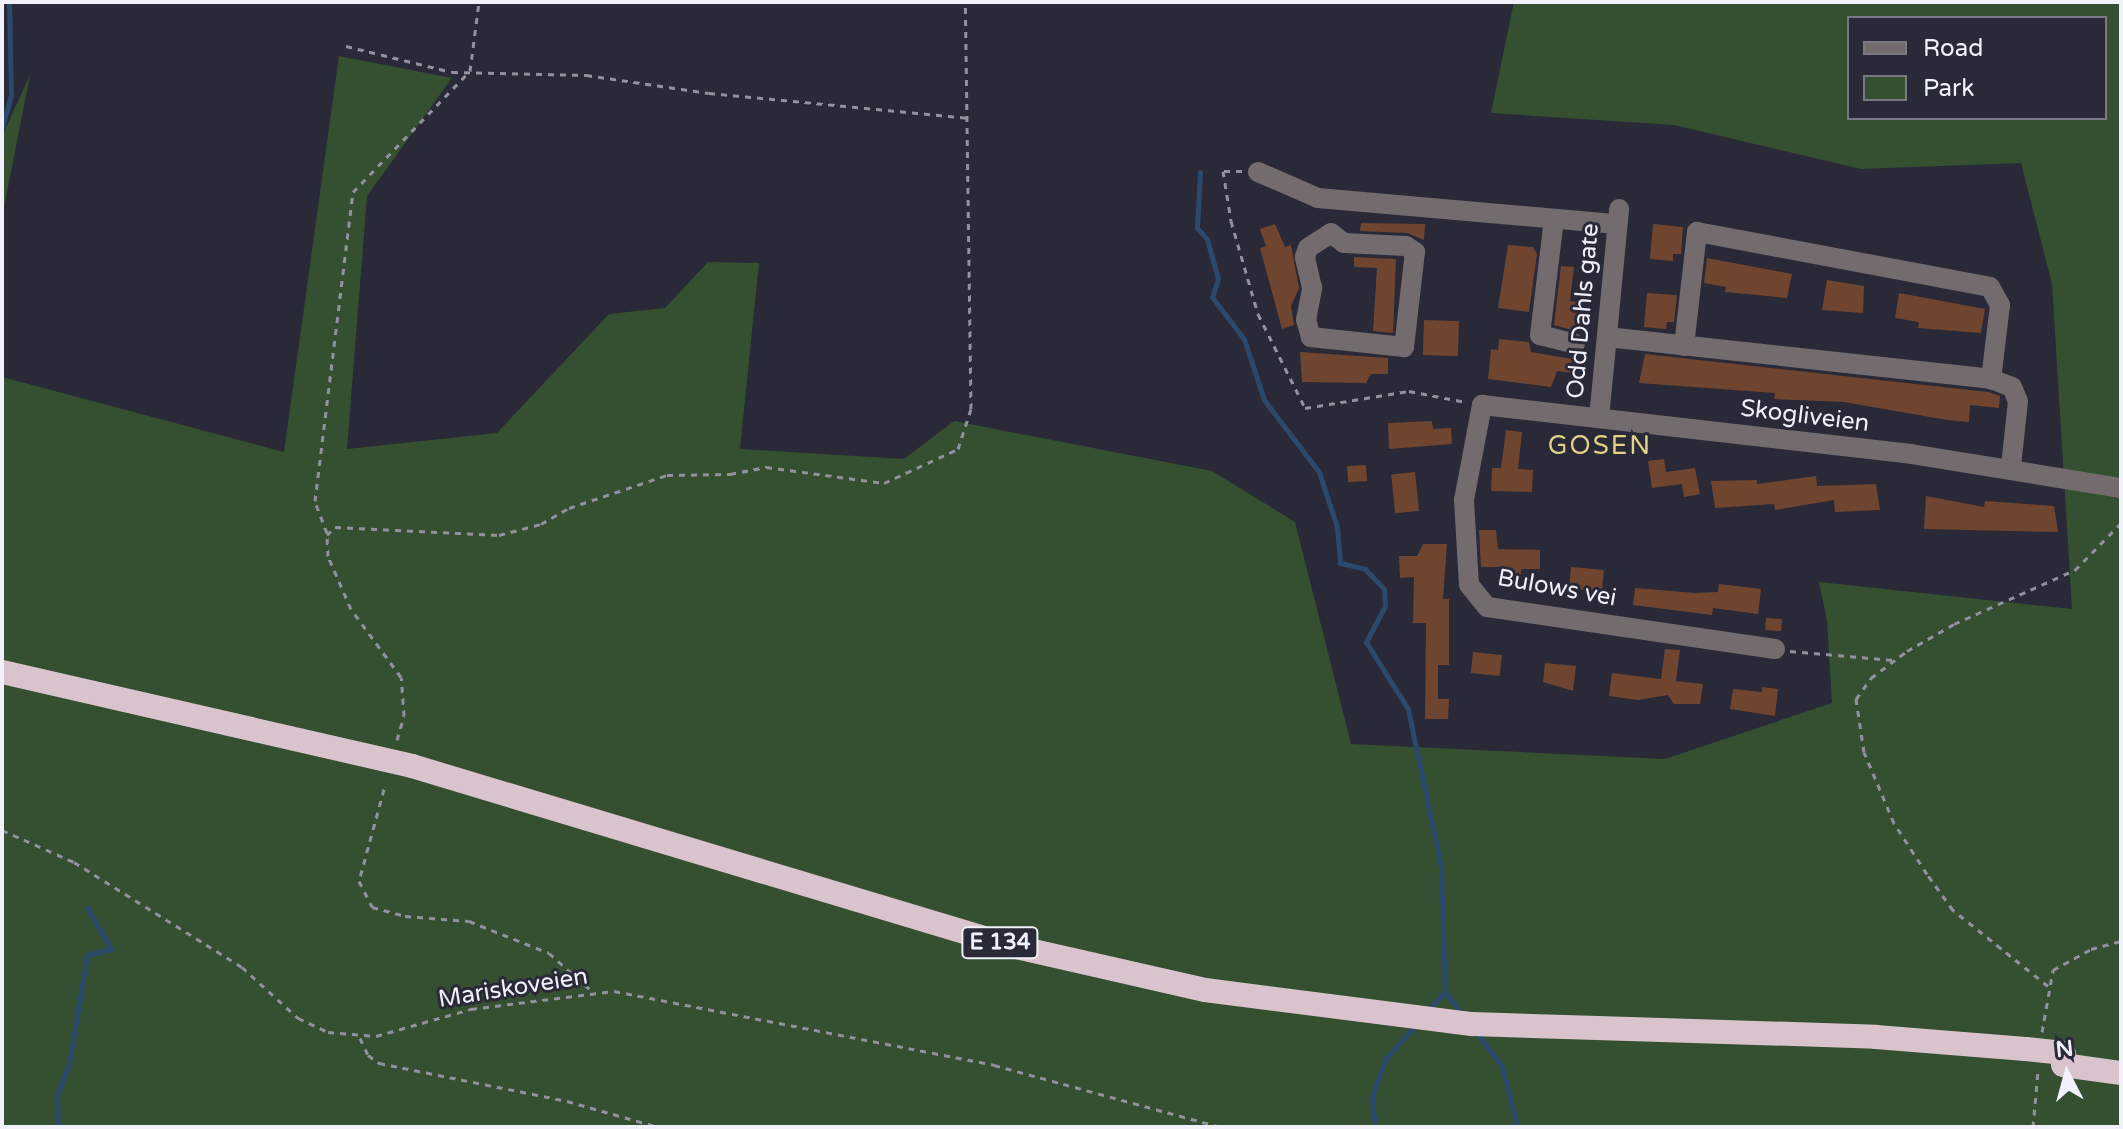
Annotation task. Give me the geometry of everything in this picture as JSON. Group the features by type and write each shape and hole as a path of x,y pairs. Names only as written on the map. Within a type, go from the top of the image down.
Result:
{"highway":[{"name":"E 134","path":"2,672 412,766 966,934 1205,990 1472,1024 1876,1037 2064,1059 2121,1061"},
{"name":"E 134","path":"2,685 410,779 636,843 962,946 1201,1002 1470,1037 2033,1055"},
{"name":"E 134","path":"2064,1059 2121,1073"}],"street":[{"path":"1258,172 1290,189 1333,199 1554,219 1540,335 1575,344"},
{"path":"1331,233 1333,199"},
{"name":"Odd Dahls gate","path":"1554,219 1618,216 1599,418"},
{"path":"1684,346 1697,232 1990,287 2000,305 1991,379"},
{"path":"1331,233 1344,243 1406,246 1415,252 1404,347 1323,342 1311,337 1306,327 1312,288 1305,257 1308,248 1331,233"},
{"path":"1607,337 1991,379 2012,387 2018,401 2011,467"},
{"name":"Skogliveien","path":"1482,405 2011,467 2121,488"},
{"name":"Bulows vei","path":"1482,405 1464,500 1469,585 1487,607 1775,649"}],"path":[{"path":"397,740 404,716 401,677 351,609 328,556 327,535 315,501 353,192 470,71 479,2"},
{"path":"327,535 335,527 354,525 430,535 499,535 541,524 569,508 667,475 730,474 766,467 884,483 958,449 971,409 965,2"},
{"path":"346,46 452,72 586,75 709,93 967,118"},
{"path":"2048,986 1953,910 1894,823 1864,752 1856,699 1871,678 1954,624 2056,583 2121,523"},
{"path":"1775,649 1895,660"},
{"path":"384,789 359,881 372,907 405,916 469,921 549,953 592,991"},
{"name":"Mariskoveien","path":"2,830 51,849 242,967 312,1027 360,1038 471,1009 592,991 641,994 932,1051 1221,1127"},
{"path":"2033,1127 2033,1055 2053,970 2091,949 2121,941"},
{"path":"360,1038 368,1055 379,1063 567,1101 658,1127"}],"green space":[{"path":"1514,2 2121,2 2121,1127 2,1127 2,377 284,452 339,56 452,78 367,196 347,449 497,433 609,314 665,308 708,262 759,263 740,449 904,459 954,421 1212,471 1295,522 1351,744 1665,759 1832,703 1827,621 1819,582 2072,609 2052,284 2021,163 1861,169 1674,125 1491,113"},
{"path":"30,75 2,218 2,136"}],"building":[{"path":"1361,223 1425,224 1424,240 1407,233 1360,231"},
{"path":"1275,224 1285,247 1291,245 1299,288 1291,306 1294,325 1282,329 1260,248 1266,246 1260,229"},
{"path":"1653,224 1683,227 1681,254 1673,254 1673,261 1650,259"},
{"path":"1508,245 1533,247 1537,254 1529,312 1498,308"},
{"path":"1354,257 1396,259 1393,333 1373,331 1377,268 1354,267"},
{"path":"1707,258 1792,274 1787,298 1725,292 1726,287 1704,283"},
{"path":"1561,266 1574,267 1570,301 1584,303 1580,332 1554,325"},
{"path":"1827,280 1864,286 1863,313 1822,310"},
{"path":"1647,293 1677,295 1674,322 1667,322 1666,329 1644,327"},
{"path":"1899,293 1985,309 1981,333 1918,328 1919,322 1895,318"},
{"path":"1424,320 1459,321 1458,356 1423,355"},
{"path":"1499,339 1529,342 1531,352 1572,359 1571,373 1557,371 1551,387 1488,379 1491,349 1498,350"},
{"path":"1300,352 1388,358 1388,374 1371,374 1366,383 1302,382"},
{"path":"1645,354 1988,392 2000,396 1999,408 1970,405 1969,422 1844,402 1774,399 1775,393 1639,383"},
{"path":"1432,421 1433,429 1451,428 1452,444 1389,449 1388,423"},
{"path":"1506,430 1522,432 1518,469 1533,470 1532,492 1491,491 1492,468 1501,468"},
{"path":"1664,459 1666,472 1695,468 1700,494 1684,497 1682,484 1652,488 1648,461"},
{"path":"1366,465 1367,481 1348,482 1347,466"},
{"path":"1415,472 1419,511 1395,513 1391,475"},
{"path":"1816,476 1817,486 1876,484 1880,510 1835,512 1834,500 1775,510 1774,504 1715,508 1711,481 1757,480 1757,484"},
{"path":"1926,496 1984,507 1985,501 2054,506 2058,532 1924,529"},
{"path":"1479,530 1496,530 1498,549 1540,550 1540,569 1521,569 1521,580 1501,581 1501,567 1481,567"},
{"path":"1423,544 1447,544 1443,599 1449,599 1449,665 1438,665 1438,699 1449,699 1448,719 1425,719 1426,623 1413,623 1414,577 1400,578 1399,556 1417,556"},
{"path":"1571,567 1604,570 1602,592 1569,589"},
{"path":"1719,584 1761,589 1758,614 1713,608 1712,615 1633,605 1635,588 1718,592"},
{"path":"1766,618 1782,619 1781,631 1765,630"},
{"path":"1665,649 1680,650 1676,681 1703,684 1700,704 1674,704 1668,695 1638,700 1609,696 1612,673 1661,679"},
{"path":"1473,652 1502,655 1500,676 1471,673"},
{"path":"1545,663 1576,666 1573,691 1543,682"},
{"path":"1762,687 1778,689 1775,716 1730,709 1733,689 1762,692"}],"waterway":[{"path":"2,127 11,95 9,2"},
{"path":"1200,172 1197,228 1207,239 1218,279 1212,297 1244,339 1264,400 1319,472 1337,527 1340,563 1365,569 1384,589 1385,606 1366,642 1408,709 1441,867 1445,992 1429,1009"},
{"path":"58,1127 57,1094 69,1064 87,955 111,949 87,908"},
{"path":"1445,992 1462,1014"},
{"path":"1375,1127 1372,1096 1386,1058 1415,1026"},
{"path":"1475,1031 1502,1066 1517,1127"}],"district":[{"name":"GOSEN","path":"1600,446"}]}
